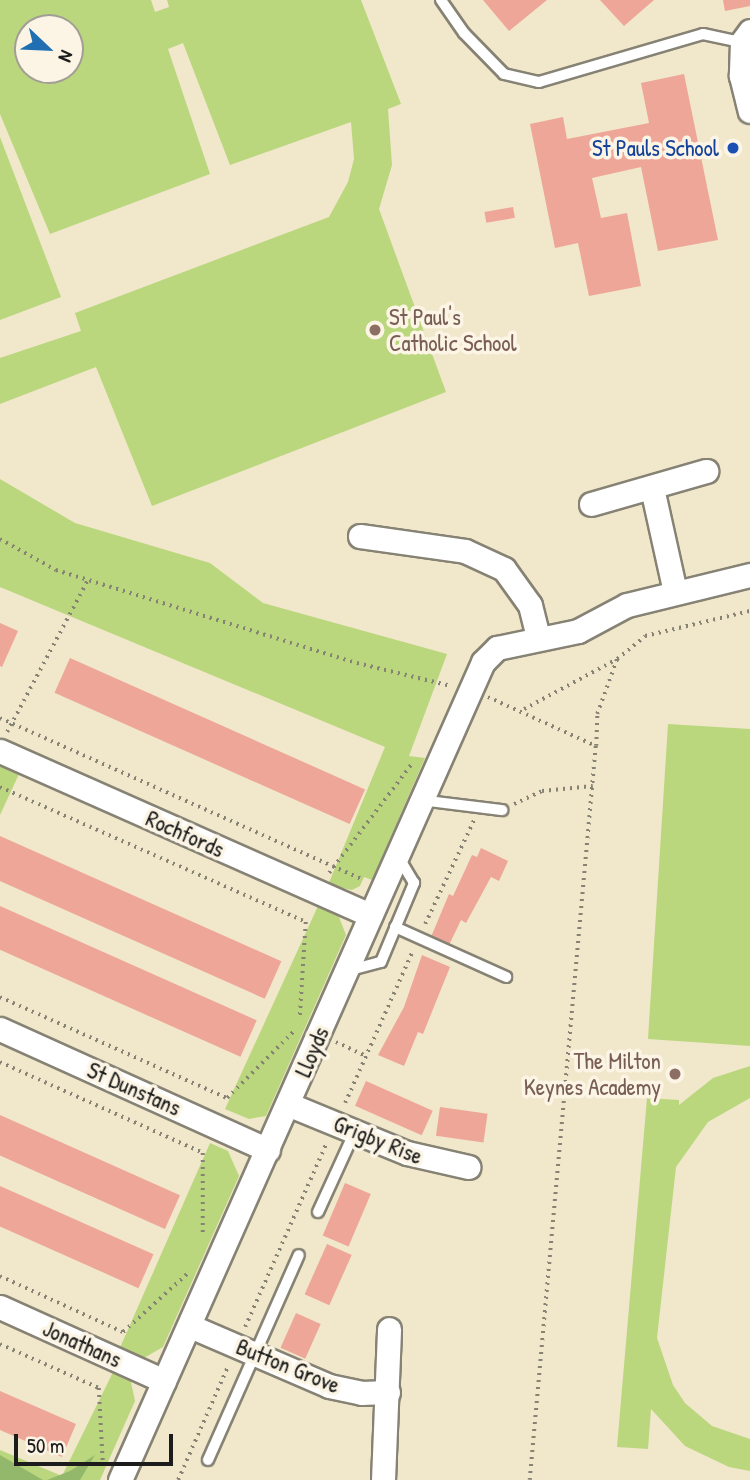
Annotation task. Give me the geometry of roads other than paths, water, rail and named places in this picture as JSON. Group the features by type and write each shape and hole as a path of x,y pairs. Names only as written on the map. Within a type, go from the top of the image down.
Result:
{"street":[{"path":"746,37 741,76 750,111"},
{"path":"591,504 706,471"},
{"path":"652,488 675,592"},
{"path":"360,536 464,551 504,569 530,605 528,639"},
{"name":"Lloyds","path":"112,1477 164,1381 290,1105 421,800 459,691 497,648 528,639 578,631 627,605 750,575"},
{"name":"Rochfords","path":"3,743 320,894 370,915"},
{"name":"St Dunstans","path":"0,1029 268,1150"},
{"name":"Grigby Rise","path":"290,1105 430,1161 468,1167"},
{"name":"Jonathans","path":"0,1307 164,1381"},
{"name":"Button Grove","path":"190,1326 329,1386 362,1393 388,1392"},
{"path":"383,1480 389,1329"}],"lane":[{"path":"441,0 464,33 504,74 539,82 703,34 746,37"},
{"path":"421,800 502,810"},
{"path":"347,971 381,962 414,883 397,853"},
{"path":"395,927 506,976"},
{"path":"318,1212 355,1131"},
{"path":"208,1460 299,1255"}],"place":[{"name":"St Pauls School","path":"733,148"},
{"name":"St Paul's Catholic School","path":"375,330"},
{"name":"The Milton Keynes Academy","path":"675,1074"}]}
